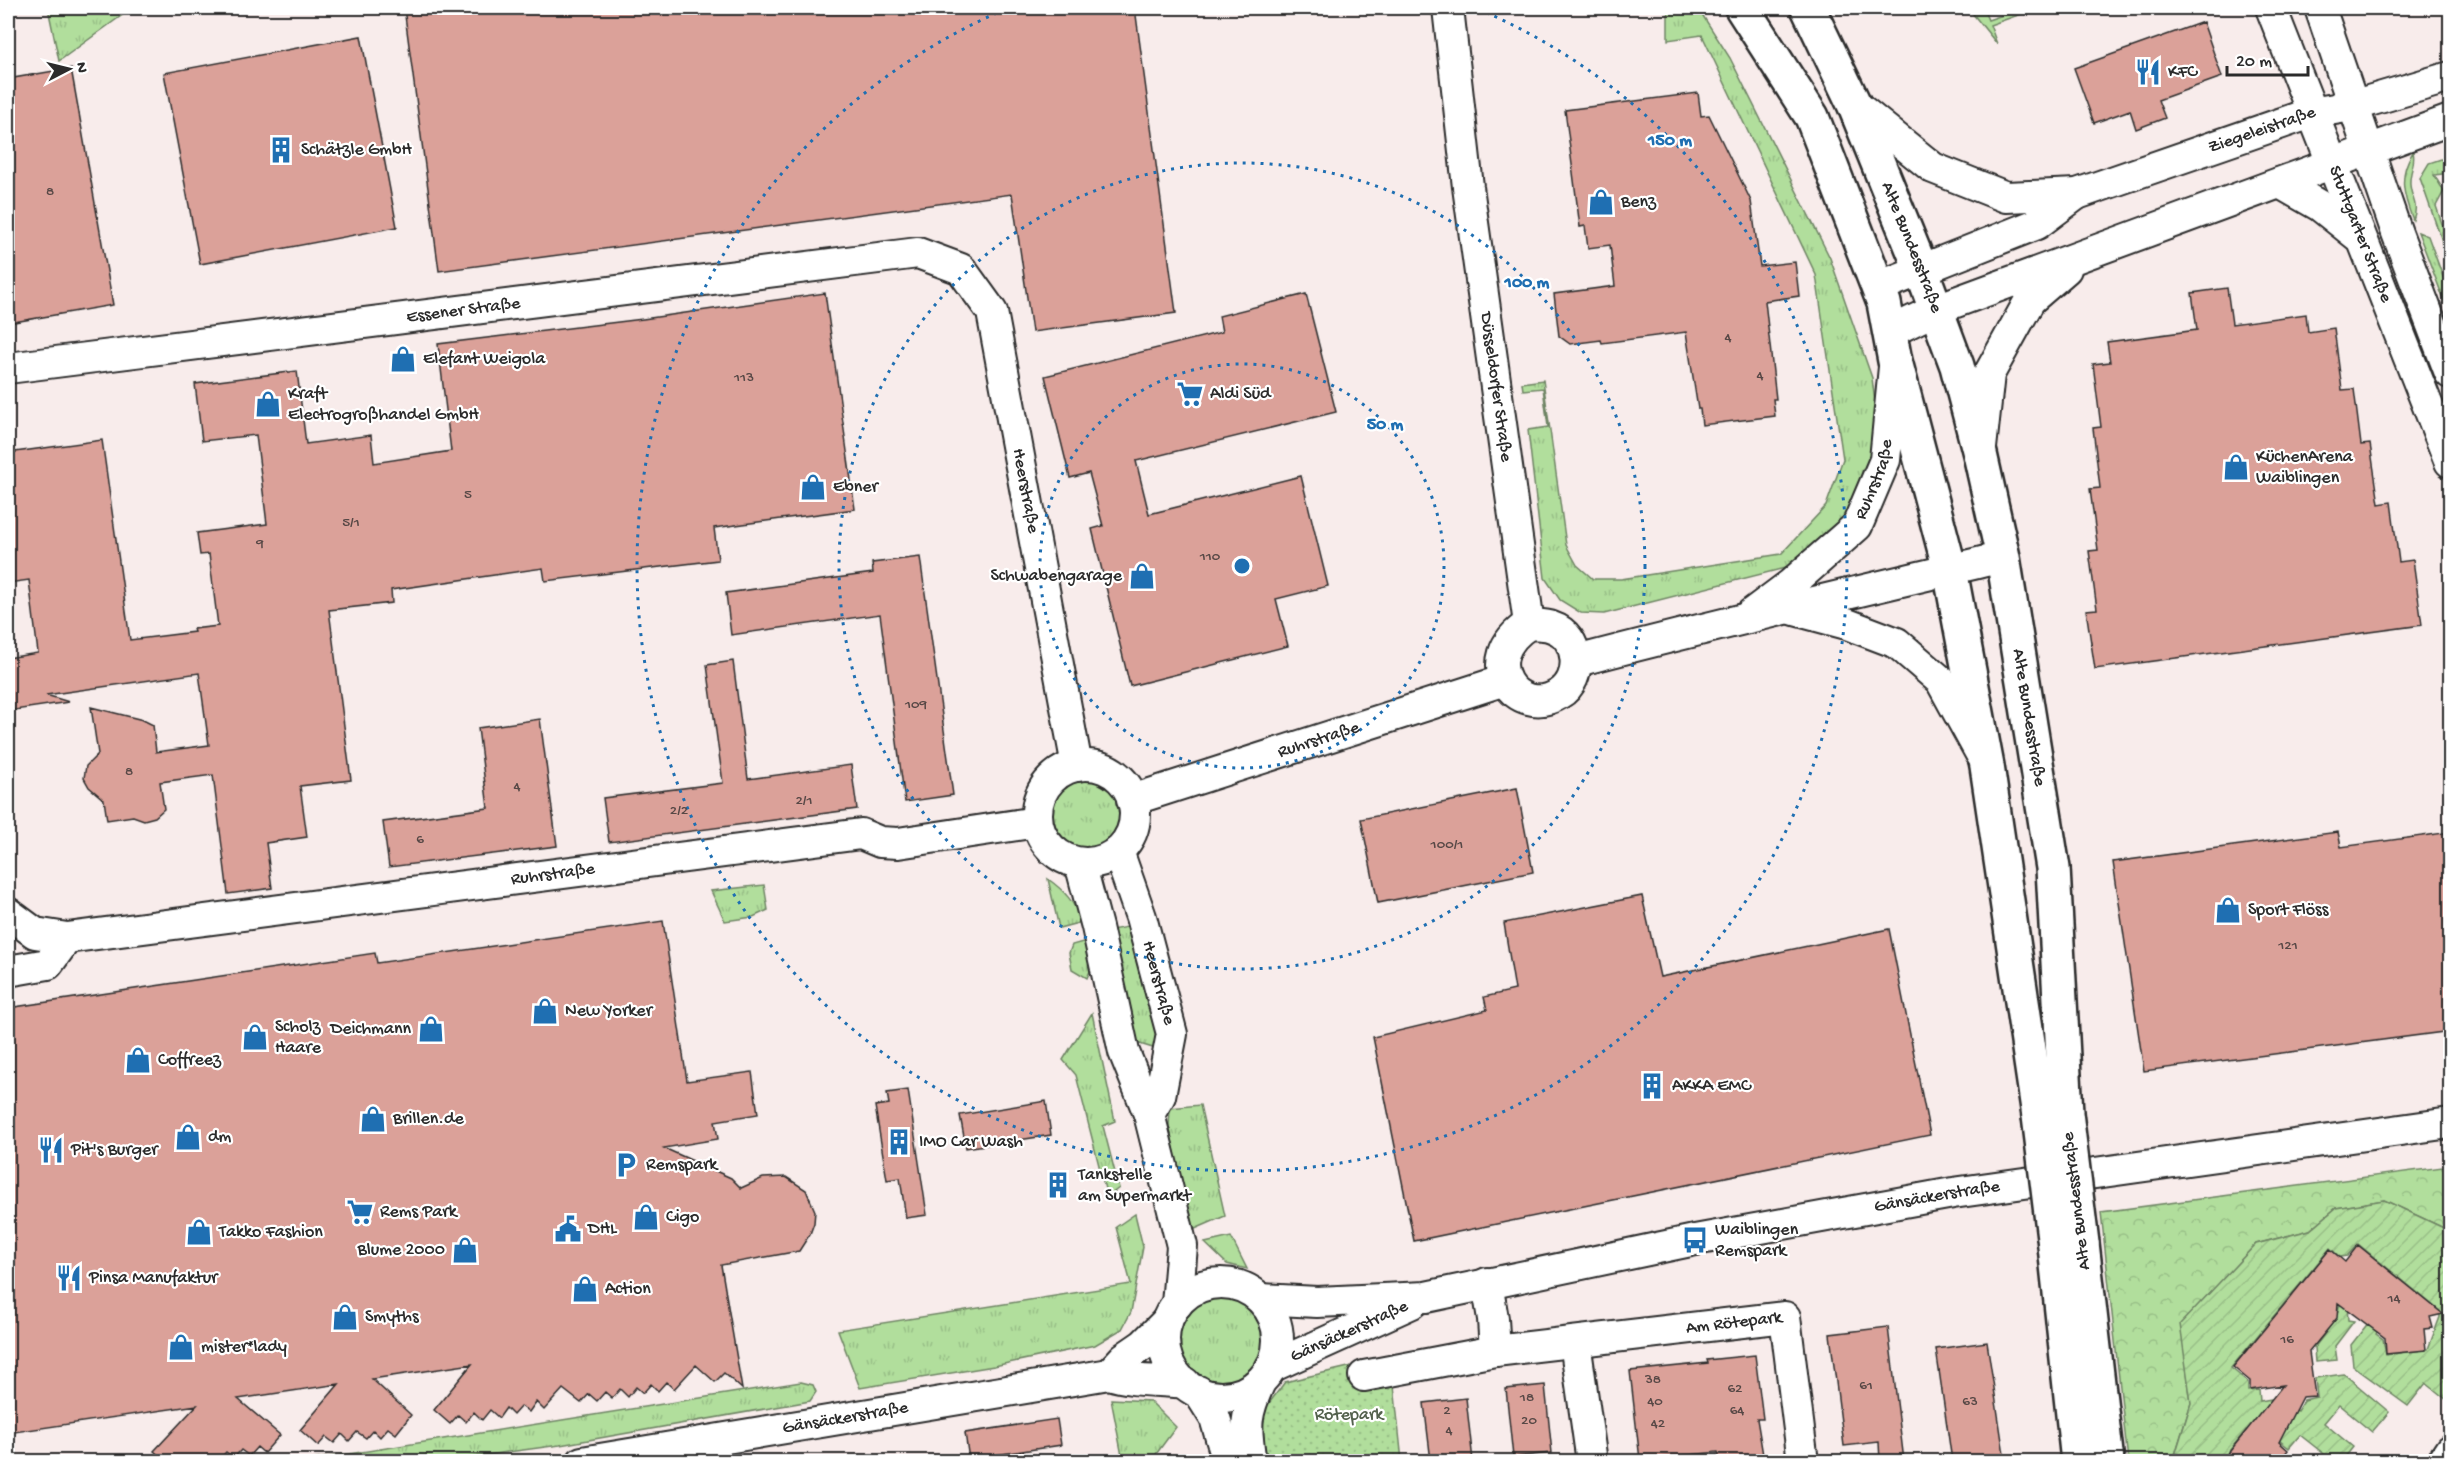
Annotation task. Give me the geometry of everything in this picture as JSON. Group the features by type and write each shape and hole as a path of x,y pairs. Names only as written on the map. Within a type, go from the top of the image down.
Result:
{"main road":[{"name":"Alte Bundesstraße","path":"1742,8 1812,117 1884,303 1892,347 1950,570 2053,1115"},
{"name":"Alte Bundesstraße","path":"1808,8 1854,104 1937,309 1957,366 2003,557 2053,868 2053,1115"},
{"path":"2053,1115 2068,1245"},
{"name":"Alte Bundesstraße","path":"2068,1245 2078,1461"},
{"name":"Alte Bundesstraße","path":"2068,1245 2107,1461"}],"street":[{"name":"Düsseldorfer Straße","path":"1448,8 1468,188 1528,624"},
{"name":"Stuttgarter Straße","path":"2271,8 2451,462"},
{"name":"Stuttgarter Straße","path":"2320,8 2397,233 2451,373"},
{"name":"Ziegeleistraße","path":"1854,104 1933,168 2006,197 2077,194 2311,113 2352,106 2451,77"},
{"path":"1892,347 1937,309 2451,120"},
{"name":"Stuttgarter Straße","path":"2397,233 2391,171 2416,132"},
{"path":"2280,183 2320,206 2361,239"},
{"name":"Ziegeleistraße","path":"1878,287 2037,224 2077,194"},
{"name":"Essener Straße","path":"8,368 918,254"},
{"name":"Heerstraße","path":"918,254 960,269 992,312 1077,766"},
{"path":"1980,454 1989,374 2030,300 2081,255"},
{"name":"Ruhrstraße","path":"1746,617 1791,584 1857,526 1885,460 1892,347"},
{"name":"Ruhrstraße","path":"1577,661 1746,617 1792,609 2003,557"},
{"name":"Ruhrstraße","path":"1792,609 1846,624 1897,643 1941,681 1987,766"},
{"path":"1528,624 1553,627 1568,638 1577,661 1574,679 1561,694 1543,700 1524,698 1513,691 1505,680 1501,667 1502,652 1516,632 1528,624"},
{"name":"Ruhrstraße","path":"1132,800 1505,680"},
{"path":"1091,765 1111,773 1127,787 1132,800 1134,814 1127,840 1107,858 1094,862 1080,863 1065,858 1052,849 1042,837 1037,822 1037,807 1042,792 1051,780 1063,771 1077,766 1091,765"},
{"name":"Ruhrstraße","path":"8,913 35,933 67,938 861,834 880,842 898,843 1037,822"},
{"name":"Heerstraße","path":"1118,850 1141,917 1172,1034 1160,1096 1149,1114"},
{"path":"1080,863 1097,927 1124,1052 1149,1114 1182,1246 1172,1312 1164,1339 1167,1358 1174,1372 1191,1387 1215,1418 1228,1461"},
{"path":"8,971 48,964 67,938"},
{"name":"Gänsäckerstraße","path":"1261,1299 1317,1302 1426,1297 1695,1240 1953,1193 2451,1123"},
{"path":"1182,1246 1227,1283"},
{"path":"1109,1374 1124,1358 1143,1345 1197,1288 1210,1284 1227,1283 1245,1288 1261,1299 1272,1314 1277,1328 1277,1351 1248,1410 1247,1437 1251,1461"},
{"path":"1487,1283 1495,1351"},
{"name":"Gänsäckerstraße","path":"1265,1375 1426,1297"},
{"name":"Am Rötepark","path":"1364,1376 1495,1351 1785,1317 1803,1461"},
{"path":"1575,1342 1592,1461"},
{"name":"Gänsäckerstraße","path":"582,1461 1109,1374 1130,1381 1150,1379 1191,1387"},
{"path":"1191,1387 1212,1396 1228,1396 1245,1392 1265,1375"},
{"path":"2442,1461 2451,1450"}],"green space":[{"path":"48,8 132,8 59,61"},
{"path":"1668,8 1698,8 1730,58 1830,258 1872,378 1880,444 1837,535 1793,566 1604,614 1581,613 1560,600 1545,578 1528,430 1548,427 1543,388 1523,390 1522,383 1543,380 1566,545 1577,565 1593,579 1621,579 1781,554 1826,506 1843,459 1816,275 1702,35 1668,40"},
{"path":"1975,8 1983,8 1988,20 2023,8 2038,8 1990,25 1997,44 1973,14"},
{"path":"2413,152 2414,160 2410,181 2415,204 2413,220 2405,194 2404,177 2408,160"},
{"path":"2450,156 2450,173 2434,175 2444,191 2436,206 2450,247 2450,264 2420,178 2429,163"},
{"path":"2418,232 2428,236 2450,296 2450,316"},
{"path":"1087,779 1100,781 1111,789 1119,800 1121,813 1119,826 1111,837 1100,845 1087,847 1074,845 1063,837 1055,826 1053,813 1055,800 1063,789 1074,781"},
{"path":"1048,879 1069,898 1082,922 1059,928"},
{"path":"764,885 768,910 753,917 725,921 711,891"},
{"path":"1132,926 1160,1033 1156,1049 1140,1044 1125,1030 1106,931"},
{"path":"1090,940 1094,962 1087,978 1072,969 1069,953 1072,945"},
{"path":"1092,1013 1115,1121 1103,1126 1119,1188 1107,1197 1076,1075 1063,1060"},
{"path":"1200,1105 1225,1216 1195,1229 1189,1218 1169,1126 1170,1108"},
{"path":"2450,1166 2450,1231 2384,1200 2336,1208 2310,1230 2256,1244 2181,1324 2191,1403 2173,1461 2128,1461 2101,1212"},
{"path":"2384,1200 2450,1231 2450,1396 2447,1400 2426,1383 2408,1406 2353,1366 2351,1345 2376,1313 2381,1325 2376,1334 2383,1339 2386,1355 2428,1349 2440,1317 2440,1311 2358,1244 2347,1256 2340,1257 2330,1248 2231,1368 2248,1382 2248,1391 2259,1390 2260,1401 2271,1399 2289,1413 2291,1408 2297,1411 2304,1400 2317,1397 2315,1378 2344,1374 2389,1412 2372,1432 2339,1405 2324,1423 2353,1447 2342,1461 2333,1461 2300,1435 2289,1448 2257,1423 2249,1433 2246,1430 2221,1461 2173,1462 2191,1403 2180,1324 2256,1244 2310,1230 2336,1208"},
{"path":"1135,1214 1143,1247 1131,1312 1122,1329 1095,1345 994,1366 860,1388 838,1330 1131,1284 1116,1227"},
{"path":"1231,1237 1247,1269 1227,1264 1205,1243"},
{"path":"1221,1295 1246,1302 1258,1314 1265,1339 1258,1364 1246,1376 1221,1383 1196,1376 1184,1364 1177,1339 1184,1314 1196,1302"},
{"path":"2344,1303 2347,1306 2348,1320 2354,1321 2335,1346 2337,1360 2315,1362 2314,1348 2333,1321 2339,1306"},
{"name":"Rötepark","path":"1391,1357 1402,1461 1264,1461 1258,1418 1285,1382"},
{"path":"801,1382 813,1385 816,1392 810,1401 560,1445 443,1461 305,1461"},
{"path":"1111,1399 1150,1401 1176,1427 1151,1461 1123,1461"}],"building":[{"path":"404,8 1135,8 1176,313 1032,332 1012,194 439,271"},
{"name":"KFC","path":"2203,22 2222,77 2158,100 2165,118 2136,129 2130,110 2094,123 2074,68"},
{"name":"Schätzle GmbH","path":"361,36 397,227 200,264 164,73"},
{"path":"71,68 113,305 8,323 8,79"},
{"path":"1698,93 1701,116 1709,115 1751,201 1760,266 1795,262 1799,296 1765,301 1776,399 1773,399 1775,416 1702,425 1686,332 1602,343 1601,340 1570,344 1559,336 1554,294 1615,286 1610,245 1588,248 1585,226 1580,227 1565,110"},
{"name":"KüchenArena Waiblingen","path":"2227,288 2232,324 2306,314 2308,332 2334,328 2342,390 2354,389 2361,445 2370,444 2379,504 2391,502 2399,562 2413,560 2422,625 2095,669 2086,610 2097,609 2089,551 2098,550 2090,489 2100,488 2093,428 2101,427 2093,364 2110,362 2107,342 2197,330 2192,293"},
{"path":"825,293 855,509 714,528 718,560 545,581 543,568 391,590 392,603 329,610 351,780 300,786 307,837 266,843 272,888 228,894 213,775 160,782 164,809 155,817 144,820 133,816 107,820 104,800 89,787 84,778 86,766 98,754 91,707 143,720 153,725 156,752 209,745 199,673 46,695 69,702 8,711 8,658 38,653 29,580 8,583 8,453 102,440 130,640 194,632 193,629 218,626 209,554 200,555 197,533 267,524 256,435 202,441 195,384 297,371 306,444 371,435 374,463 451,451 438,344 643,319"},
{"path":"1306,294 1336,412 1136,461 1149,514 1301,476 1328,586 1276,599 1288,646 1130,686 1092,529 1103,526 1089,473 1070,478 1045,376 1222,332 1219,316"},
{"path":"920,557 953,795 905,802 880,614 731,635 726,593 873,573 872,563"},
{"path":"733,661 748,779 851,765 857,809 609,842 603,798 723,783 707,665"},
{"path":"540,719 557,846 389,867 383,822 488,808 478,728"},
{"path":"1517,788 1533,872 1378,903 1361,819"},
{"path":"2338,832 2341,847 2451,832 2451,1031 2144,1071 2113,862"},
{"name":"AKKA EMC","path":"1642,896 1660,977 1889,929 1930,1135 1414,1241 1373,1037 1487,1010 1484,997 1515,990 1504,923"},
{"name":"Rems Park","path":"663,921 687,1081 752,1072 758,1114 715,1121 718,1139 664,1148 731,1178 741,1188 763,1178 786,1177 806,1190 815,1211 810,1234 799,1251 721,1265 742,1389 724,1373 715,1382 696,1365 674,1389 666,1382 658,1391 651,1384 643,1393 636,1387 628,1397 620,1389 612,1398 605,1392 597,1401 589,1394 581,1403 563,1389 544,1410 536,1402 529,1412 521,1406 513,1415 506,1408 499,1418 490,1410 482,1420 474,1412 466,1422 458,1415 450,1424 434,1410 472,1364 372,1379 411,1415 396,1434 388,1428 380,1437 373,1430 366,1438 357,1432 349,1441 342,1434 334,1443 326,1437 318,1446 300,1430 339,1384 238,1399 280,1435 264,1453 257,1447 249,1456 241,1450 234,1458 226,1452 218,1461 165,1461 154,1451 197,1405 8,1433 8,1008 375,953 377,963"},
{"name":"IMO Car Wash","path":"908,1090 927,1215 906,1218 900,1178 887,1180 875,1106 889,1104 887,1093"},
{"path":"1046,1101 1051,1135 966,1148 960,1115"},
{"path":"2358,1245 2443,1314 2430,1317 2433,1328 2424,1329 2426,1350 2386,1354 2385,1338 2338,1303 2337,1318 2309,1352 2315,1396 2302,1397 2279,1442 2288,1450 2279,1461 2222,1461 2283,1385 2250,1390 2250,1381 2233,1367 2330,1249 2345,1262"},
{"path":"1888,1327 1904,1461 1880,1461 1879,1442 1844,1446 1830,1334"},
{"path":"1987,1342 2005,1461 1952,1461 1936,1349"},
{"path":"1755,1355 1763,1419 1757,1419 1764,1461 1720,1461 1718,1452 1640,1460 1630,1371 1708,1363 1707,1360"},
{"path":"1545,1385 1552,1453 1513,1457 1506,1389"},
{"path":"1466,1398 1473,1461 1431,1461 1424,1403"},
{"path":"1057,1419 1061,1445 969,1459 965,1433"}],"place":[{"name":"KFC","path":"2148,72"},
{"name":"Schätzle GmbH","path":"281,150"},
{"name":"Benz","path":"1601,202"},
{"name":"Elefant Weigola","path":"403,359"},
{"name":"Aldi Süd","path":"1190,394"},
{"name":"Kraft Electrogroßhandel GmbH","path":"268,404"},
{"name":"KüchenArena Waiblingen","path":"2236,467"},
{"name":"Ebner","path":"813,487"},
{"name":"Schwabengarage","path":"1142,576"},
{"name":"Sport Flöss","path":"2228,910"},
{"name":"New Yorker","path":"545,1011"},
{"name":"Deichmann","path":"431,1029"},
{"name":"Scholz Haare","path":"255,1037"},
{"name":"Coffreez","path":"138,1060"},
{"name":"AKKA EMC","path":"1652,1086"},
{"name":"Brillen.de","path":"373,1119"},
{"name":"dm","path":"188,1137"},
{"name":"IMO Car Wash","path":"899,1142"},
{"name":"Pit's Burger","path":"51,1150"},
{"name":"Remspark","path":"626,1165"},
{"name":"Tankstelle am Supermarkt","path":"1058,1185"},
{"name":"Rems Park","path":"360,1212"},
{"name":"Cigo","path":"646,1217"},
{"name":"DHL","path":"568,1229"},
{"name":"Takko Fashion","path":"199,1232"},
{"name":"Waiblingen Remspark","path":"1695,1240"},
{"name":"Blume 2000","path":"465,1250"},
{"name":"Pinsa Manufaktur","path":"69,1278"},
{"name":"Action","path":"585,1289"},
{"name":"Smyths","path":"345,1317"},
{"name":"mister*lady","path":"181,1347"}]}
